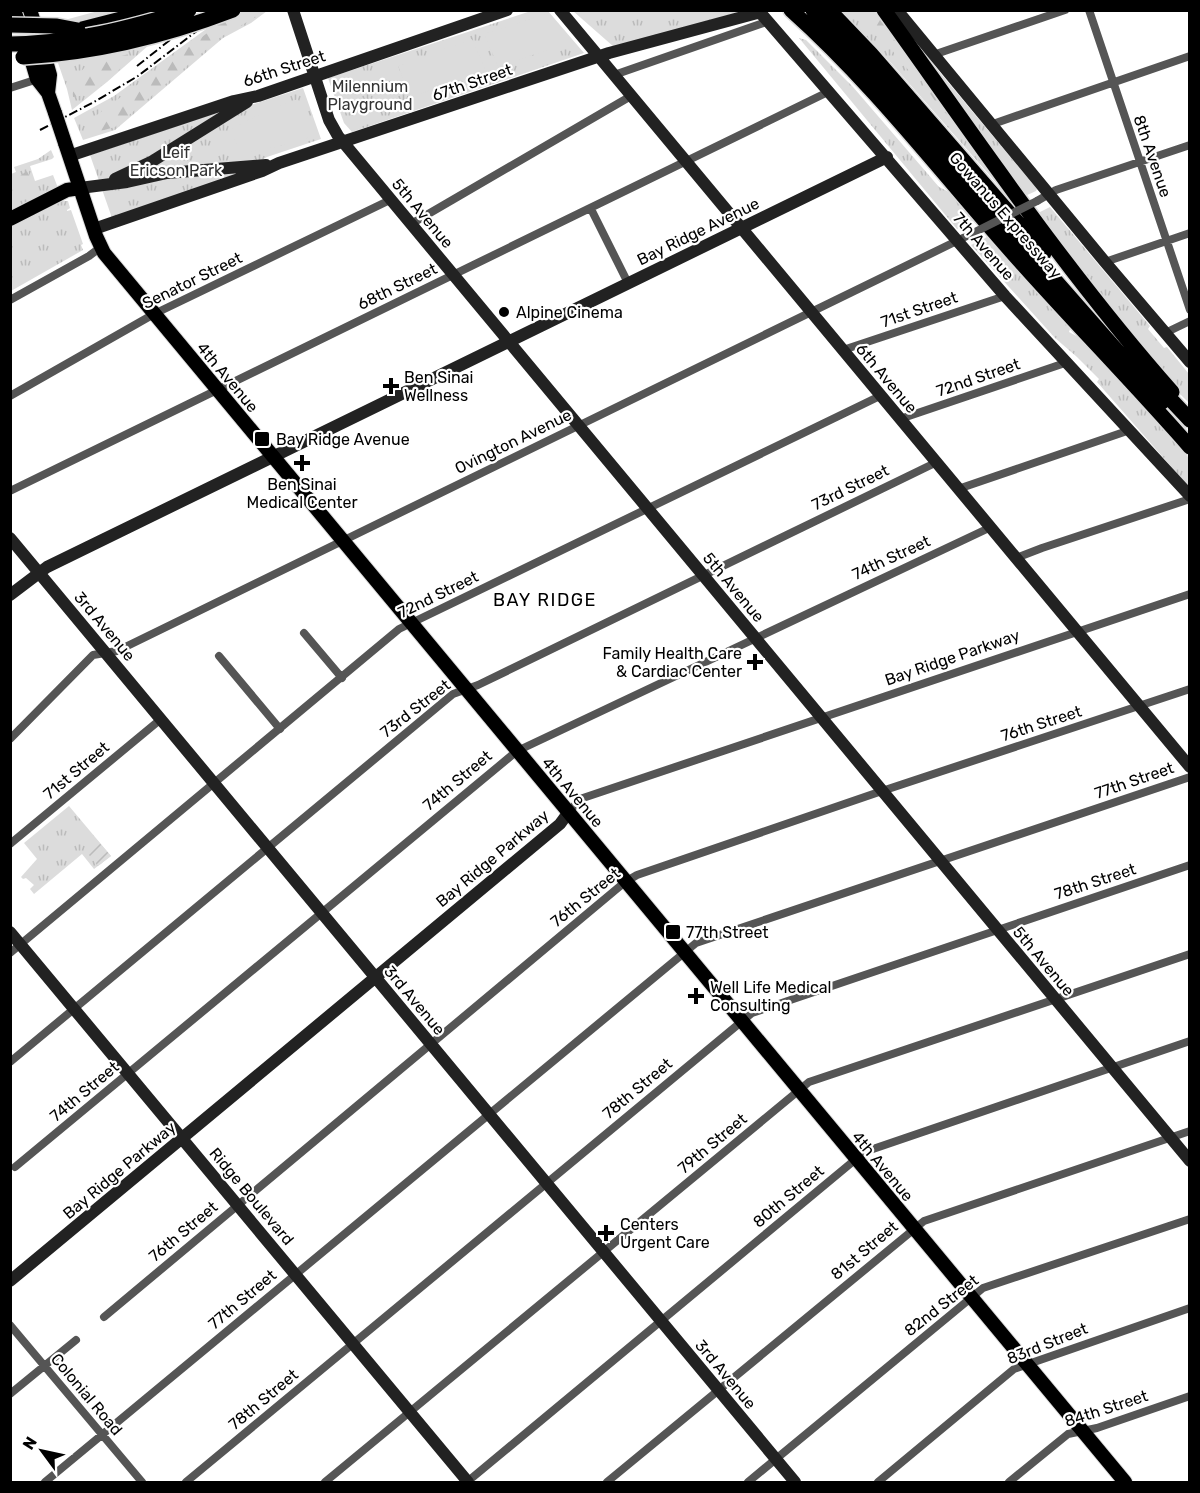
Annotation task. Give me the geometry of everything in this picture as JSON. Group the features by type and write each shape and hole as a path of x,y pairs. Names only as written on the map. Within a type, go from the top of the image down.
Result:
{"highway":[{"path":"13,24 57,26 78,30 156,10"},
{"path":"10,44 47,43 80,38 141,25 189,10"},
{"path":"211,19 233,10"},
{"path":"10,56 57,55 141,40 239,10"},
{"name":"Gowanus Expressway","path":"791,10 848,63 1017,258 1190,447"},
{"path":"813,10 865,64 1112,342 1190,434"},
{"name":"Gowanus Expressway","path":"829,10 843,22 1190,420"},
{"path":"884,10 1045,236 1133,348 1190,412"},
{"path":"969,181 1013,224 1055,272 1076,291"}],"main road":[{"path":"30,10 35,25"},
{"name":"4th Avenue","path":"39,62 67,150 87,188 94,229 101,247 411,624 1125,1482"},
{"path":"10,219 67,190 87,188"}],"street":[{"name":"5th Avenue","path":"293,10 331,124 343,142 1190,1161"},
{"name":"66th Street","path":"67,150 258,96 507,10"},
{"name":"6th Avenue","path":"560,10 1190,767"},
{"path":"897,10 1104,262 1190,362"},
{"path":"933,55 1065,10"},
{"name":"8th Avenue","path":"1089,10 1190,310"},
{"name":"67th Street","path":"94,229 262,171 279,163 598,57 664,37 762,14"},
{"path":"614,75 762,14"},
{"name":"7th Avenue","path":"762,14 1005,296 1190,498"},
{"path":"990,125 1190,56"},
{"path":"10,88 44,77"},
{"name":"68th Street","path":"10,491 830,91"},
{"path":"87,188 151,162 258,96"},
{"path":"411,224 631,96"},
{"name":"Ovington Avenue","path":"10,739 93,655 117,651 957,241 1056,190 1190,145"},
{"name":"Bay Ridge Avenue","path":"10,595 47,567 887,157"},
{"path":"87,188 167,173 279,163"},
{"name":"Senator Street","path":"10,396 154,314 390,200"},
{"path":"591,208 628,283"},
{"path":"1104,262 1190,233"},
{"path":"10,300 101,247"},
{"name":"71st Street","path":"843,350 1005,296"},
{"path":"1165,333 1190,321"},
{"name":"72nd Street","path":"900,419 1065,363"},
{"name":"72nd Street","path":"10,953 399,629 880,396"},
{"path":"958,489 1130,430"},
{"name":"73rd Street","path":"10,1062 453,694 935,463"},
{"path":"1016,558 1190,498"},
{"name":"74th Street","path":"15,1167 517,751 990,528"},
{"name":"3rd Avenue","path":"10,538 795,1482"},
{"name":"Bay Ridge Parkway","path":"10,1281 560,824 580,799 1190,594"},
{"path":"304,633 342,678"},
{"path":"219,656 280,729"},
{"name":"76th Street","path":"104,1317 625,882 637,875 1190,689"},
{"name":"71st Street","path":"10,844 161,719"},
{"name":"77th Street","path":"45,1482 696,943 1190,777"},
{"name":"78th Street","path":"186,1482 752,1013 1190,865"},
{"name":"Ridge Boulevard","path":"10,932 467,1482"},
{"name":"79th Street","path":"326,1482 809,1082 1190,954"},
{"name":"80th Street","path":"467,1482 856,1159 870,1150 1190,1041"},
{"name":"81st Street","path":"607,1482 924,1221 1190,1131"},
{"name":"82nd Street","path":"748,1482 983,1288 1190,1219"},
{"name":"83rd Street","path":"878,1482 1014,1369 1190,1308"},
{"name":"Colonial Road","path":"10,1325 142,1482"},
{"path":"10,1394 76,1340"},
{"name":"84th Street","path":"1009,1482 1068,1434 1190,1396"}],"green space":[{"path":"739,10 740,12 614,47 573,11"},
{"path":"98,11 156,11 93,29 61,21"},
{"path":"231,11 267,11 251,23 223,38 115,130 83,140 74,118 114,96"},
{"path":"237,11 262,11 258,16 222,36 115,127 86,135 84,131 86,124 98,114"},
{"name":"Milennium Playground","path":"531,11 548,11 584,53 352,132 344,123 328,78"},
{"path":"841,11 881,11 1013,202 892,64"},
{"path":"855,11 875,11 920,75 940,96 955,122 939,107 921,80 910,72 891,49 857,16"},
{"path":"545,14 561,46 498,66 484,34"},
{"path":"47,31 67,44 158,37 72,110"},
{"path":"799,38 806,40 853,87 939,187 949,192 974,221 957,229"},
{"path":"472,39 486,71 411,97 398,66"},
{"path":"917,45 1037,189 1036,191 1025,196"},
{"path":"129,54 120,69 106,82 89,93 73,97 72,81 87,65"},
{"name":"Leif Ericson Park","path":"303,88 321,139 267,157 231,177 112,218 90,155 206,116"},
{"path":"298,99 311,137 240,154 231,129 268,110"},
{"path":"51,150 54,157 52,159 30,166 35,181 53,175 63,201 68,201 70,208 67,211 71,210 83,250 11,291 11,174 16,172 14,167 38,159"},
{"path":"28,170 31,180 28,186 11,193 11,183"},
{"path":"1050,207 1150,326 1148,329 1164,348 1167,347 1189,374 1189,403 1161,375 1038,213"},
{"path":"987,237 1070,329 1069,332 1082,339 1189,458 1189,487 1097,382 1099,379 1055,338 971,245"},
{"path":"69,806 111,856 94,869 82,854 34,894 30,889 34,885 21,877 37,859 24,843"},
{"path":"97,840 111,856 98,866 85,850"}],"railway":[{"path":"138,25 161,10"},
{"path":"142,37 181,10"},
{"path":"137,66 208,10"},
{"path":"40,130 138,76 224,10"}],"place":[{"name":"Alpine Cinema","path":"504,312"},
{"name":"Ben Sinai Wellness","path":"391,386"},
{"name":"Bay Ridge Avenue","path":"262,439"},
{"name":"Ben Sinai Medical Center","path":"302,463"},
{"name":"Family Health Care & Cardiac Center","path":"755,662"},
{"name":"77th Street","path":"673,932"},
{"name":"Well Life Medical Consulting","path":"696,996"},
{"name":"Centers Urgent Care","path":"606,1233"}],"district":[{"name":"BAY RIDGE","path":"545,600"}]}
